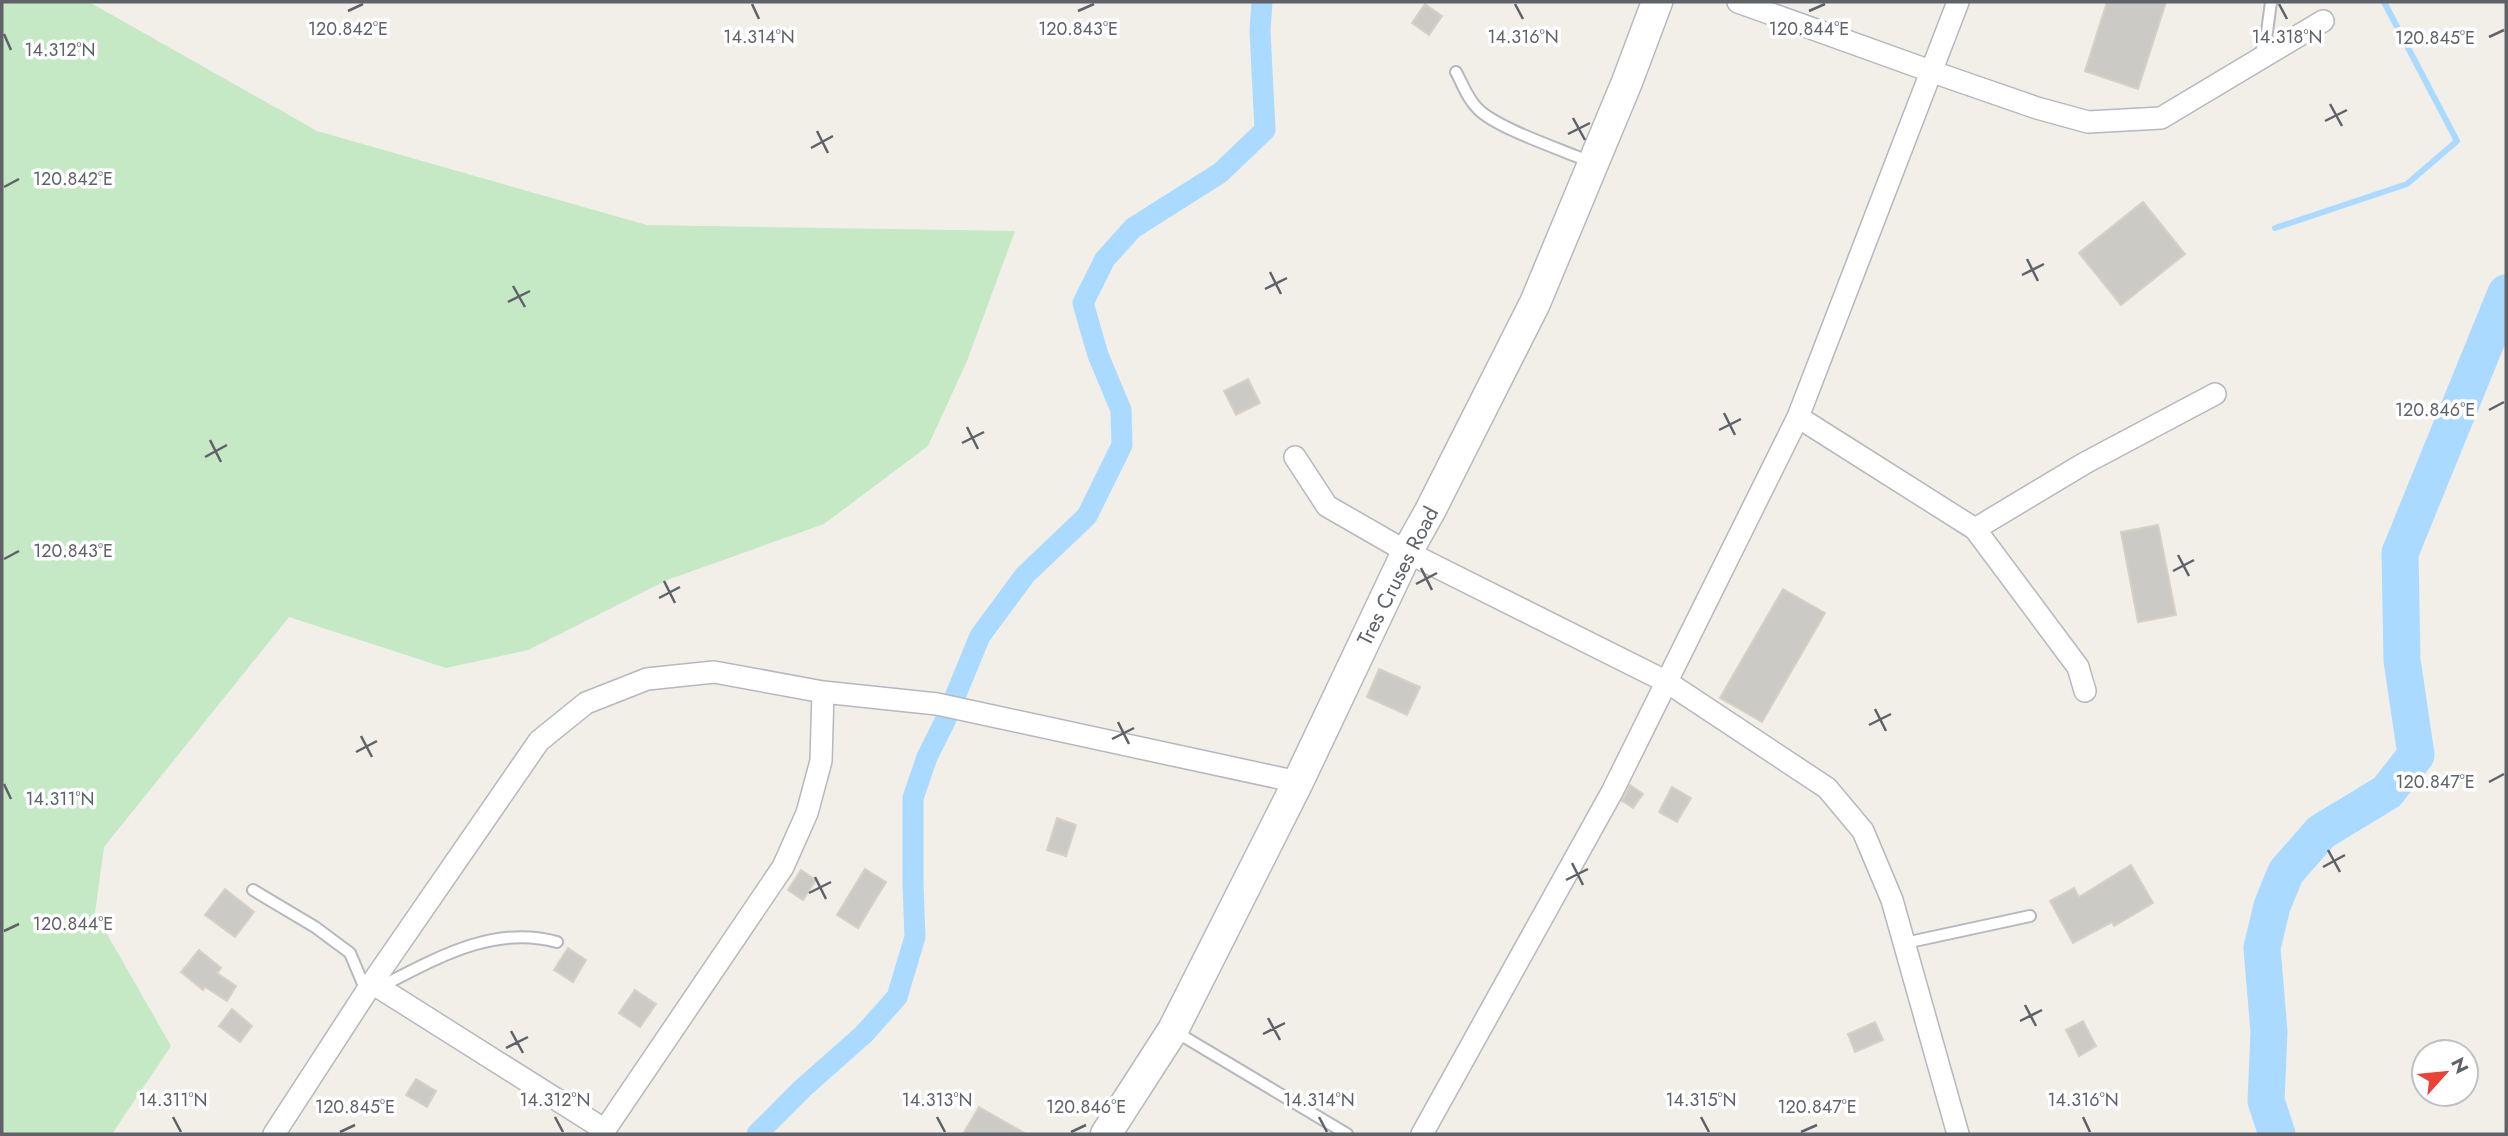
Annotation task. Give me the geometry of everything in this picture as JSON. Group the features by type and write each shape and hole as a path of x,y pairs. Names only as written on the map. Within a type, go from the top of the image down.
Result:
{"main road":[{"name":"Tres Cruses Road","path":"1106,1134 1173,1030 1298,782 1407,552 1535,303 1657,2"}],"street":[{"path":"1738,2 1933,72 2088,122 2161,118 2323,21"},
{"path":"1422,1134 1612,792 1798,417 1958,2"},
{"path":"1975,529 2085,463 2215,394"},
{"path":"1798,417 1975,529 2078,667 2085,691"},
{"path":"1295,457 1327,506 1407,552 1667,682 1827,788 1863,831 1892,900 1958,1134"},
{"path":"274,1134 540,741 586,703 647,679 715,672 823,692 937,704 1298,782"},
{"path":"373,987 603,1132 783,867 807,813 821,761 823,692"}],"lane":[{"path":"2259,59 2267,32 2271,2"},
{"path":"1456,72 1480,111 1505,125 1593,163"},
{"path":"253,890 315,927 351,953 373,987 473,944 505,937 536,936 557,942"},
{"path":"1905,943 2030,916"},
{"path":"1173,1030 1347,1134"}],"green space":[{"path":"2,2 89,2 317,131 647,225 1015,231 967,361 928,446 824,524 667,580 528,650 446,668 289,617 104,847 95,913 171,1046 112,1134 2,1134"}],"water":[{"path":"2506,274 2506,293 2400,553 2481,329"}],"building":[{"path":"2107,2 2166,2 2138,89 2085,71"},
{"path":"1425,4 1442,16 1429,35 1412,23"},
{"path":"2143,202 2185,254 2121,305 2079,253"},
{"path":"1248,379 1260,403 1236,415 1224,391"},
{"path":"2158,525 2176,615 2138,622 2121,532"},
{"path":"1783,589 1825,613 1762,722 1720,698"},
{"path":"1379,669 1420,687 1407,715 1367,697"},
{"path":"1630,785 1643,794 1633,808 1622,801"},
{"path":"1672,787 1691,798 1677,822 1659,812"},
{"path":"1057,818 1076,825 1066,856 1047,850"},
{"path":"2131,865 2153,903 2114,926 2112,922 2073,943 2050,901 2074,888 2079,897"},
{"path":"865,869 886,882 858,928 837,915"},
{"path":"801,870 816,880 803,900 788,890"},
{"path":"225,889 254,912 235,937 205,915"},
{"path":"568,948 586,960 573,982 554,970"},
{"path":"199,950 221,968 217,973 236,986 227,1001 205,987 203,990 181,972"},
{"path":"635,990 656,1004 640,1027 619,1013"},
{"path":"232,1009 252,1026 240,1042 219,1026"},
{"path":"2083,1021 2096,1046 2079,1056 2066,1030"},
{"path":"1875,1022 1883,1040 1855,1052 1848,1034"},
{"path":"416,1079 436,1091 427,1107 406,1095"},
{"path":"979,1107 1026,1134 963,1134"}],"waterway":[{"path":"757,1134 803,1088 864,1034 897,997 915,937 913,798 927,757 980,636 1025,575 1087,516 1122,445 1121,410 1098,355 1083,303 1105,259 1133,228 1220,173 1265,130 1260,31 1262,2"},
{"path":"2275,228 2407,184 2457,141 2384,2"},
{"path":"2277,1134 2266,1101 2269,1032 2262,948 2272,906 2286,872 2321,832 2387,792 2416,755 2402,660 2400,553 2506,293"}]}
